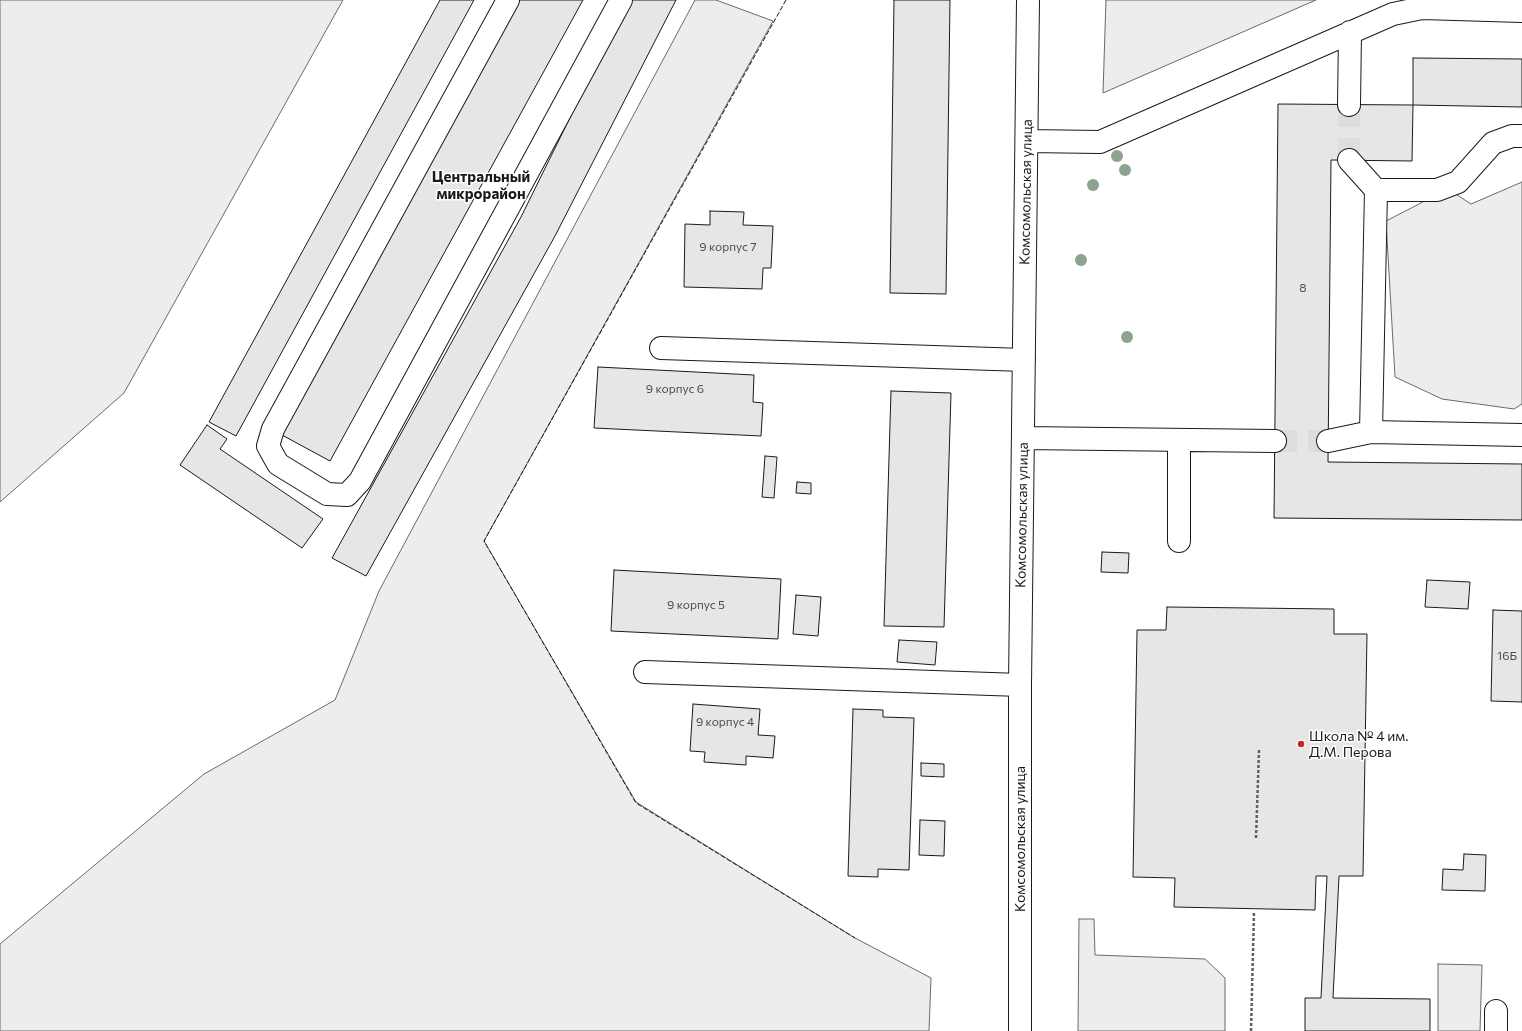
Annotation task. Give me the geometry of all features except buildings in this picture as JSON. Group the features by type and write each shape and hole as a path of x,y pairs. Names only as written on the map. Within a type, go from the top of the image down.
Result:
{"street":[{"path":"508,0 273,429 268,446 278,464 327,494 347,495 360,481 621,0"},
{"name":"Комсомольская улица","path":"1020,1031 1020,685 1028,0"},
{"path":"1027,141 1100,142 1393,14 1422,8 1522,11"},
{"path":"1349,105 1350,32"},
{"path":"1376,190 1437,190 1458,182 1493,143 1512,136 1522,136"},
{"path":"1348,160 1376,190 1370,432"},
{"path":"661,348 1024,360"},
{"path":"1328,441 1370,432 1522,435"},
{"path":"1023,438 1275,441"},
{"path":"1179,440 1179,541"},
{"path":"645,672 1020,685"}],"path":[{"path":"1256,838 1259,750"},
{"path":"1251,1031 1254,912"}],"shaded area":[{"path":"0,0 343,0 124,393 0,502"},
{"path":"695,0 716,0 773,21 484,541 636,802 855,938 931,978 929,1031 0,1031 0,944 204,774 335,700 379,591"},
{"path":"1106,0 1316,0 1103,93"},
{"path":"1522,182 1522,404 1514,409 1442,399 1395,377 1386,221 1448,189 1471,204"},
{"path":"1079,919 1094,919 1095,955 1205,959 1225,978 1225,1031 1078,1031"},
{"path":"1438,964 1482,965 1480,1031 1438,1031"}],"tunnel":[{"path":"1349,105 1349,160"},
{"path":"1275,441 1328,441"}],"fence":[{"path":"786,0 484,541 636,803 855,938"}],"place":[{"name":"Школа № 4 им. Д.М. Перова","path":"1301,744"}],"district":[{"name":"Центральный микрорайон","path":"481,186"}]}
